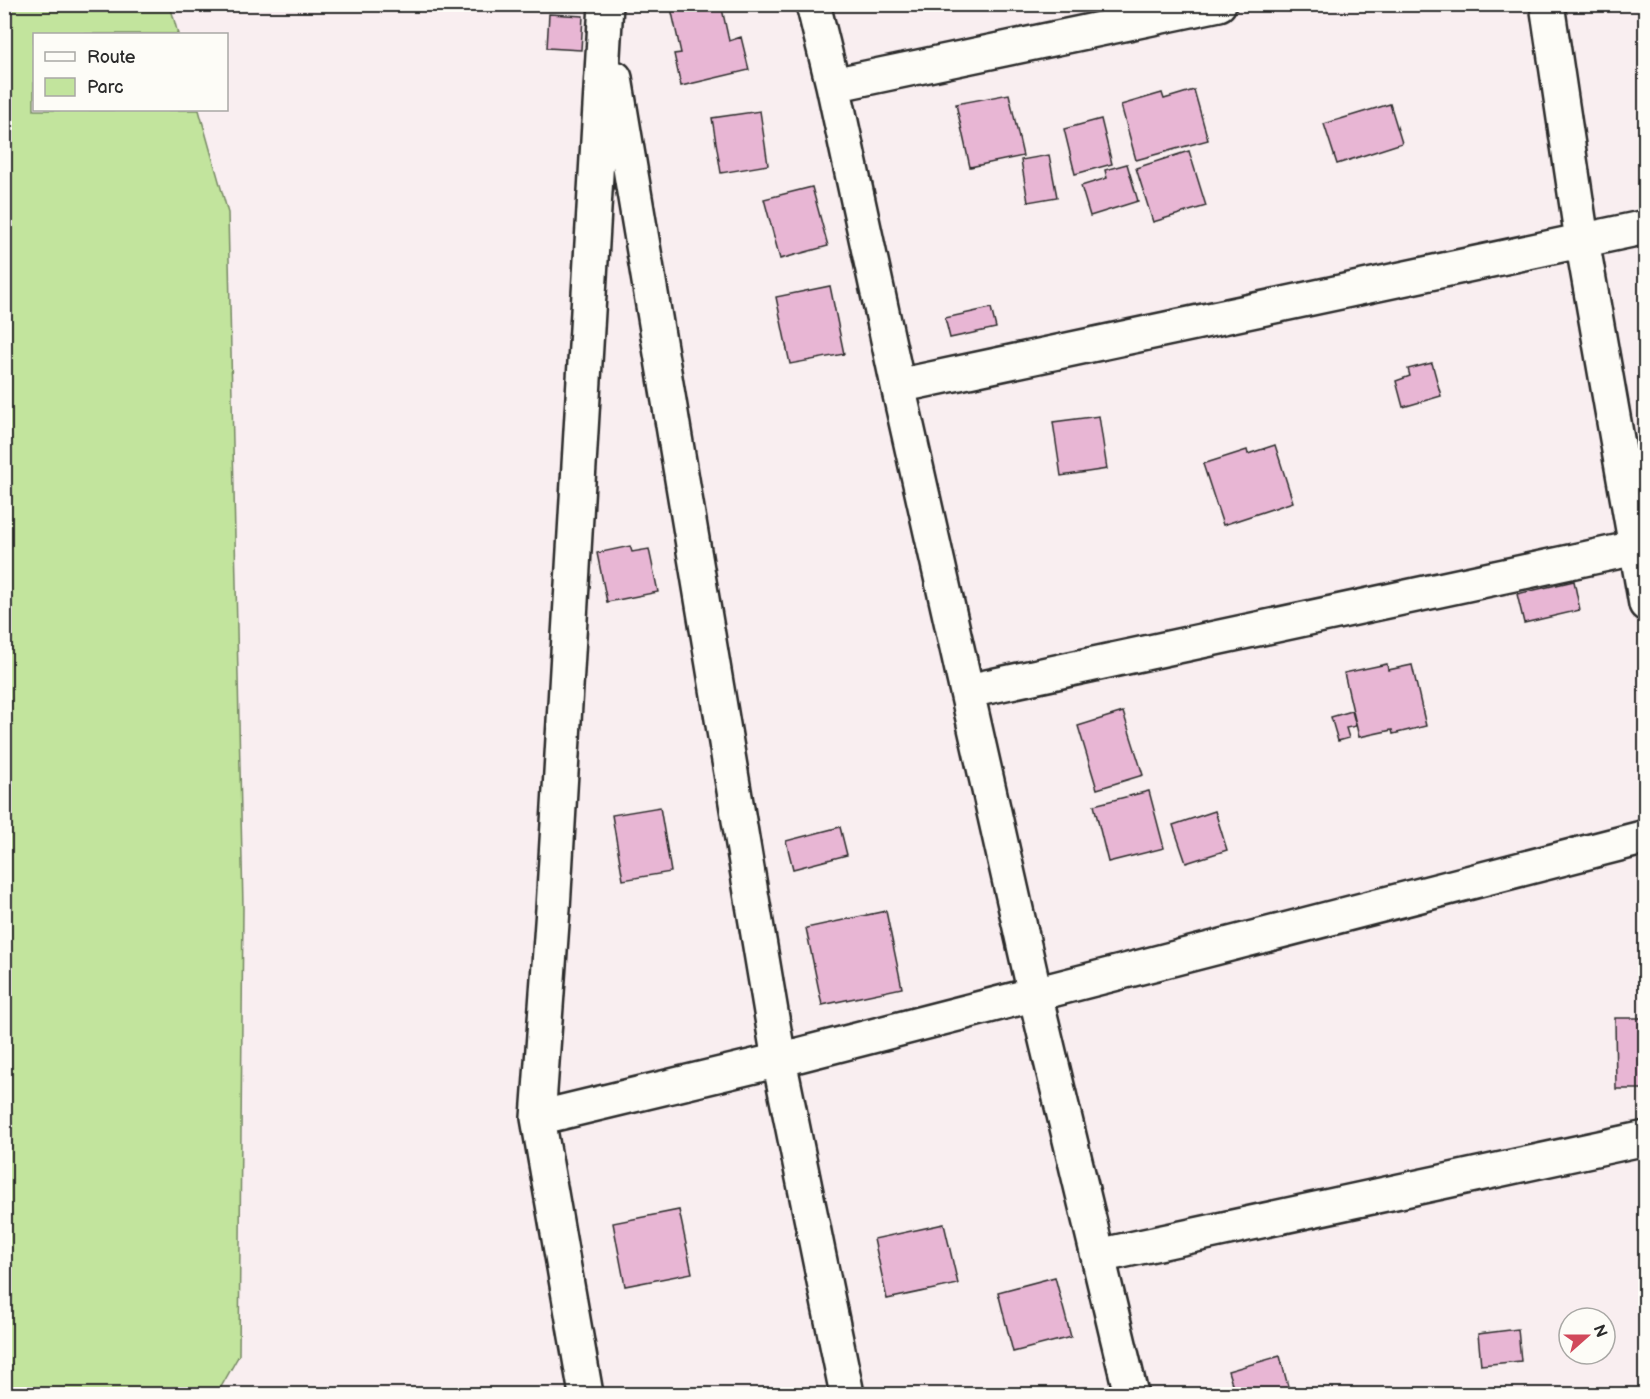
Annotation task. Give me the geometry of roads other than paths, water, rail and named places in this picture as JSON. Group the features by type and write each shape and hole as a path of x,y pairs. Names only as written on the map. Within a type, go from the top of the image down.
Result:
{"street":[{"path":"813,4 833,84 898,386 1035,994 1131,1395"},
{"path":"833,84 1219,4"},
{"path":"1547,4 1582,240 1646,604"},
{"path":"605,12 778,1060 847,1395"},
{"path":"586,1395 538,1118 554,885 605,12"},
{"path":"898,386 1646,227"},
{"path":"968,691 1635,548"},
{"path":"538,1118 778,1060 1646,837"},
{"path":"1098,1256 1646,1138"}]}
